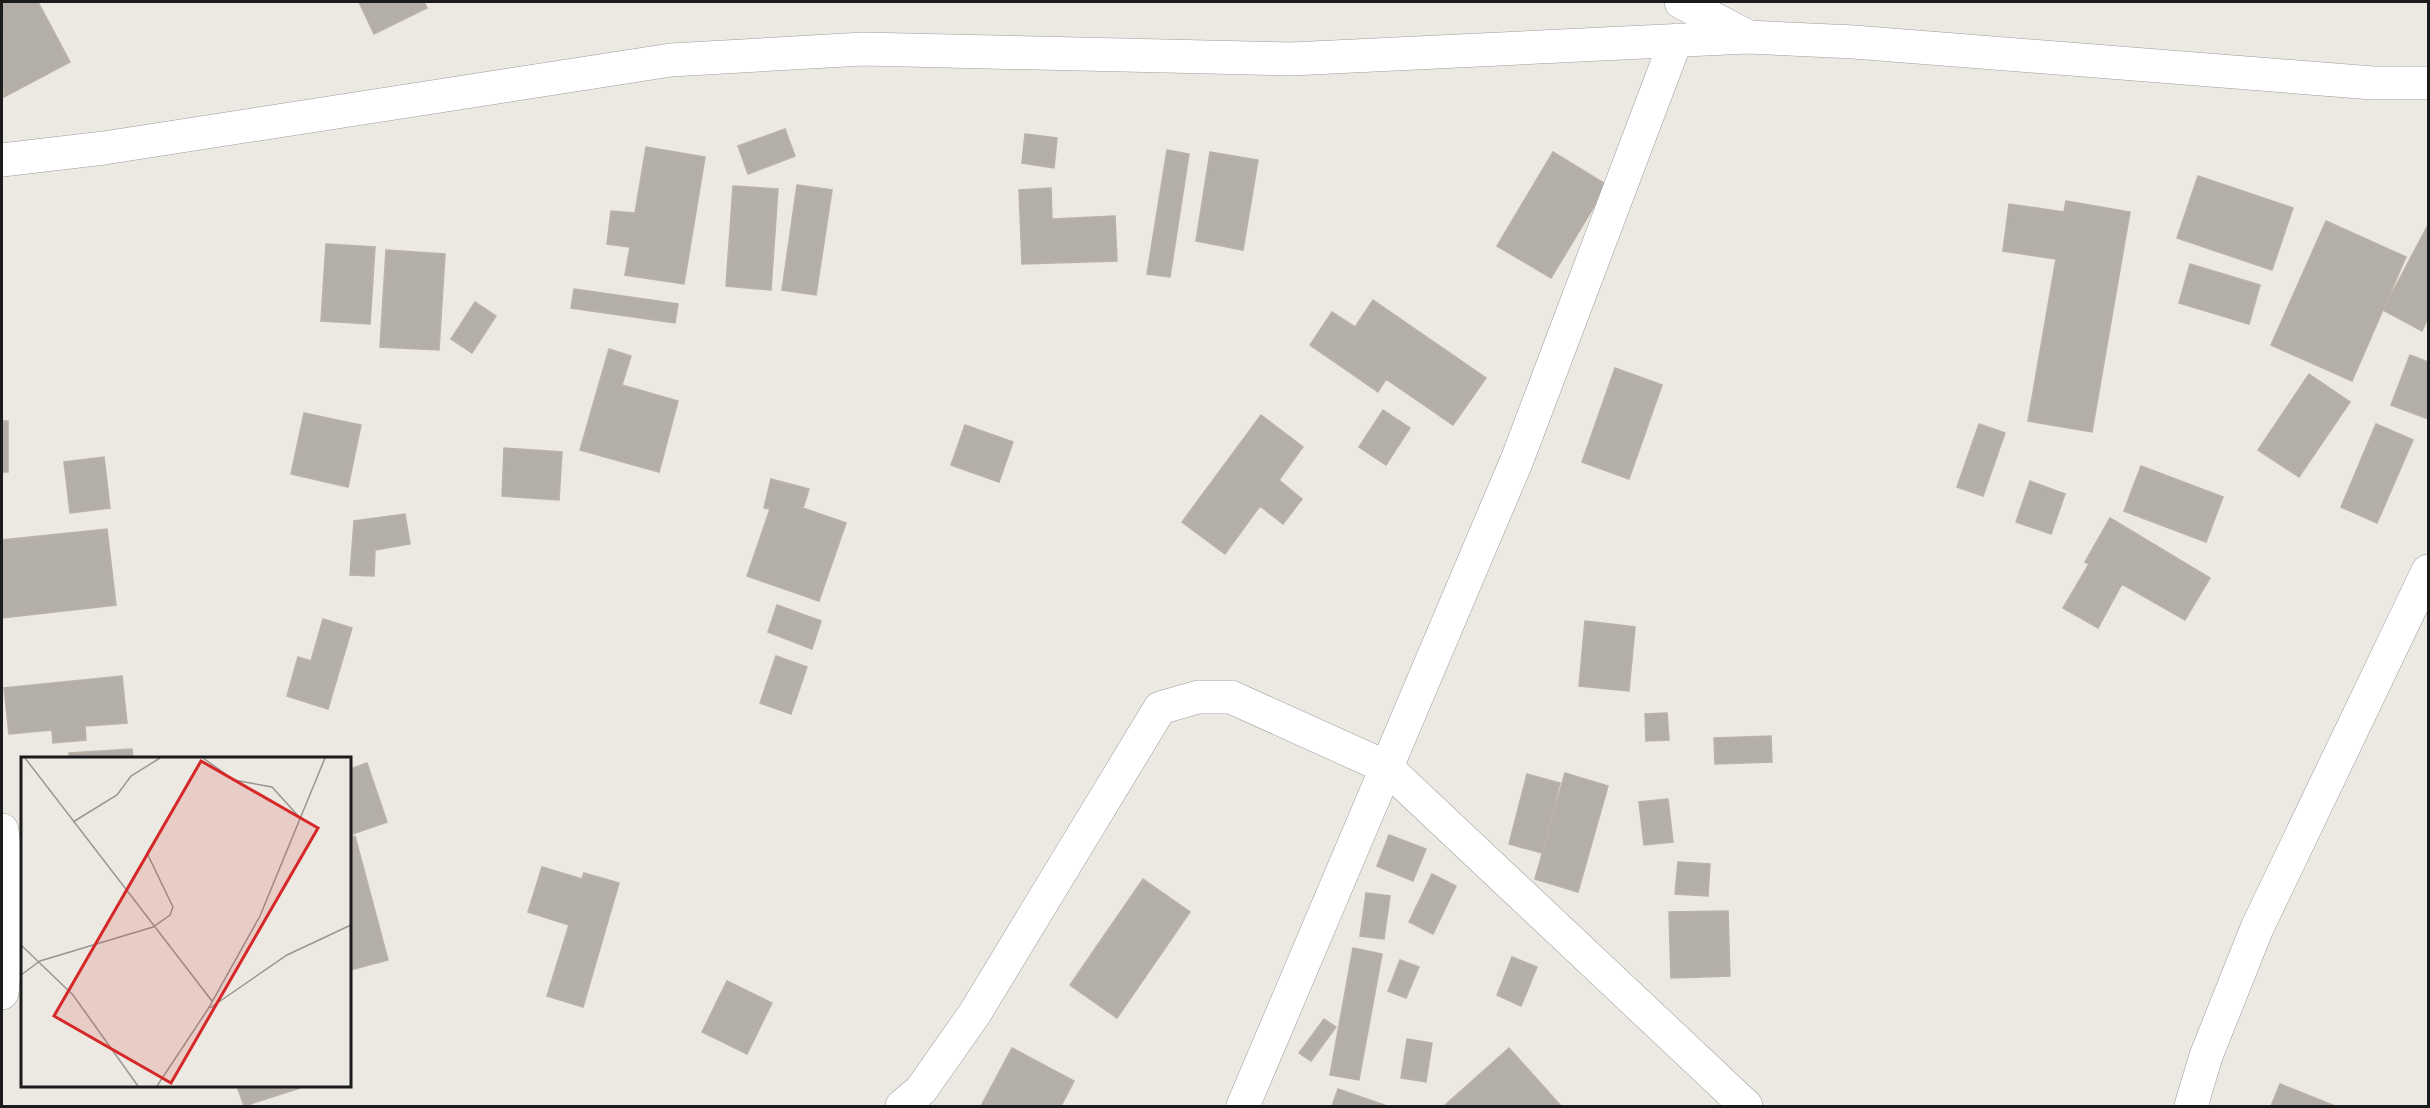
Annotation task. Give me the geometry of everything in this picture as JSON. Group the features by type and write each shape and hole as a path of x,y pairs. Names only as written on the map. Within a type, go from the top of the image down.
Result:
{"street":[{"path":"1681,2 1748,37"},
{"path":"3,164 671,60 863,49 1291,59 1748,37 1854,42 2373,83 2428,83"},
{"path":"1243,1107 1517,459 1676,40"},
{"path":"2191,1107 2206,1056 2257,928 2428,571"},
{"path":"902,1107 921,1090 975,1013 1160,708 1198,697 1231,697 1386,767 1746,1107"},
{"path":"2,830 10,906 2,993"}],"building":[{"path":"2,2 38,2 70,62 4,97"},
{"path":"359,2 424,2 427,8 374,34"},
{"path":"785,129 795,156 748,174 738,146"},
{"path":"1025,134 1057,138 1054,168 1022,163"},
{"path":"646,147 705,157 684,284 625,275 630,247 607,244 611,211 635,213"},
{"path":"1167,150 1189,154 1170,277 1147,274"},
{"path":"1210,152 1258,160 1243,250 1196,241"},
{"path":"1553,152 1607,185 1551,278 1497,246"},
{"path":"2198,176 2293,208 2272,270 2177,238"},
{"path":"797,185 832,190 816,295 782,290"},
{"path":"733,186 778,189 771,290 726,286"},
{"path":"1051,188 1052,219 1115,216 1117,261 1022,264 1019,190"},
{"path":"2066,201 2130,212 2092,432 2028,421 2056,259 2003,251 2009,204 2064,212"},
{"path":"2326,221 2406,257 2352,381 2271,345"},
{"path":"2428,225 2428,318 2422,331 2383,310"},
{"path":"326,244 375,247 370,324 321,321"},
{"path":"386,250 445,254 439,350 380,347"},
{"path":"2190,264 2260,285 2249,324 2179,303"},
{"path":"574,289 678,304 675,323 571,308"},
{"path":"1373,300 1486,378 1453,425 1386,379 1378,392 1310,345 1332,312 1355,327"},
{"path":"475,302 496,316 472,353 451,339"},
{"path":"609,349 631,356 622,385 678,401 659,472 580,450"},
{"path":"2410,355 2428,362 2428,419 2391,405"},
{"path":"1615,368 1662,385 1629,479 1582,462"},
{"path":"2309,374 2350,402 2299,477 2258,450"},
{"path":"1383,410 1410,428 1386,465 1359,447"},
{"path":"304,413 361,425 348,487 291,474"},
{"path":"1261,415 1303,447 1279,480 1302,499 1283,524 1260,506 1225,554 1182,522"},
{"path":"2,421 8,421 8,472 2,472"},
{"path":"1979,424 2005,433 1983,496 1957,487"},
{"path":"2376,424 2413,440 2377,523 2341,507"},
{"path":"965,425 1013,442 999,482 951,465"},
{"path":"504,448 562,452 559,500 502,496"},
{"path":"104,457 110,508 70,513 64,462"},
{"path":"2141,466 2223,497 2206,542 2124,511"},
{"path":"771,479 809,489 803,508 846,523 819,601 747,576 770,509 764,508"},
{"path":"2030,481 2065,494 2051,534 2016,522"},
{"path":"405,514 410,544 375,550 374,576 350,575 354,521"},
{"path":"2110,518 2210,578 2185,620 2122,584 2098,628 2063,608 2089,564 2085,562"},
{"path":"107,529 116,605 2,618 2,540"},
{"path":"777,605 821,621 812,649 768,632"},
{"path":"323,619 352,628 328,709 287,696 298,657 311,661"},
{"path":"1585,621 1635,627 1629,691 1579,686"},
{"path":"776,656 807,667 791,714 760,703"},
{"path":"122,676 127,723 85,726 86,740 53,743 52,730 9,734 4,688"},
{"path":"1667,713 1669,740 1646,741 1645,714"},
{"path":"1771,736 1772,762 1715,764 1714,738"},
{"path":"132,749 133,757 69,757 69,753"},
{"path":"367,763 387,822 351,835 351,769"},
{"path":"1565,773 1608,786 1578,892 1535,879"},
{"path":"1527,774 1560,783 1542,853 1509,844"},
{"path":"1668,799 1673,842 1644,845 1639,802"},
{"path":"1389,835 1426,849 1413,881 1377,866"},
{"path":"355,836 388,960 351,970 351,837"},
{"path":"1678,862 1710,864 1708,896 1675,894"},
{"path":"542,867 582,879 584,873 619,883 583,1007 547,996 569,925 528,912"},
{"path":"1432,874 1456,886 1433,934 1409,922"},
{"path":"1143,879 1190,912 1117,1018 1070,985"},
{"path":"1366,893 1390,896 1384,939 1360,936"},
{"path":"1728,911 1730,976 1671,978 1669,912"},
{"path":"1353,948 1382,954 1359,1080 1330,1075"},
{"path":"1512,957 1537,967 1521,1006 1497,995"},
{"path":"1400,960 1419,967 1406,998 1388,991"},
{"path":"727,981 772,1003 747,1054 702,1032"},
{"path":"1324,1019 1336,1027 1311,1061 1299,1053"},
{"path":"1407,1039 1432,1043 1426,1082 1401,1078"},
{"path":"1012,1048 1074,1081 1061,1106 981,1106"},
{"path":"1509,1048 1561,1106 1444,1106"},
{"path":"2280,1084 2335,1106 2271,1106"},
{"path":"237,1087 300,1088 244,1106"},
{"path":"1338,1089 1387,1106 1332,1106"}]}
